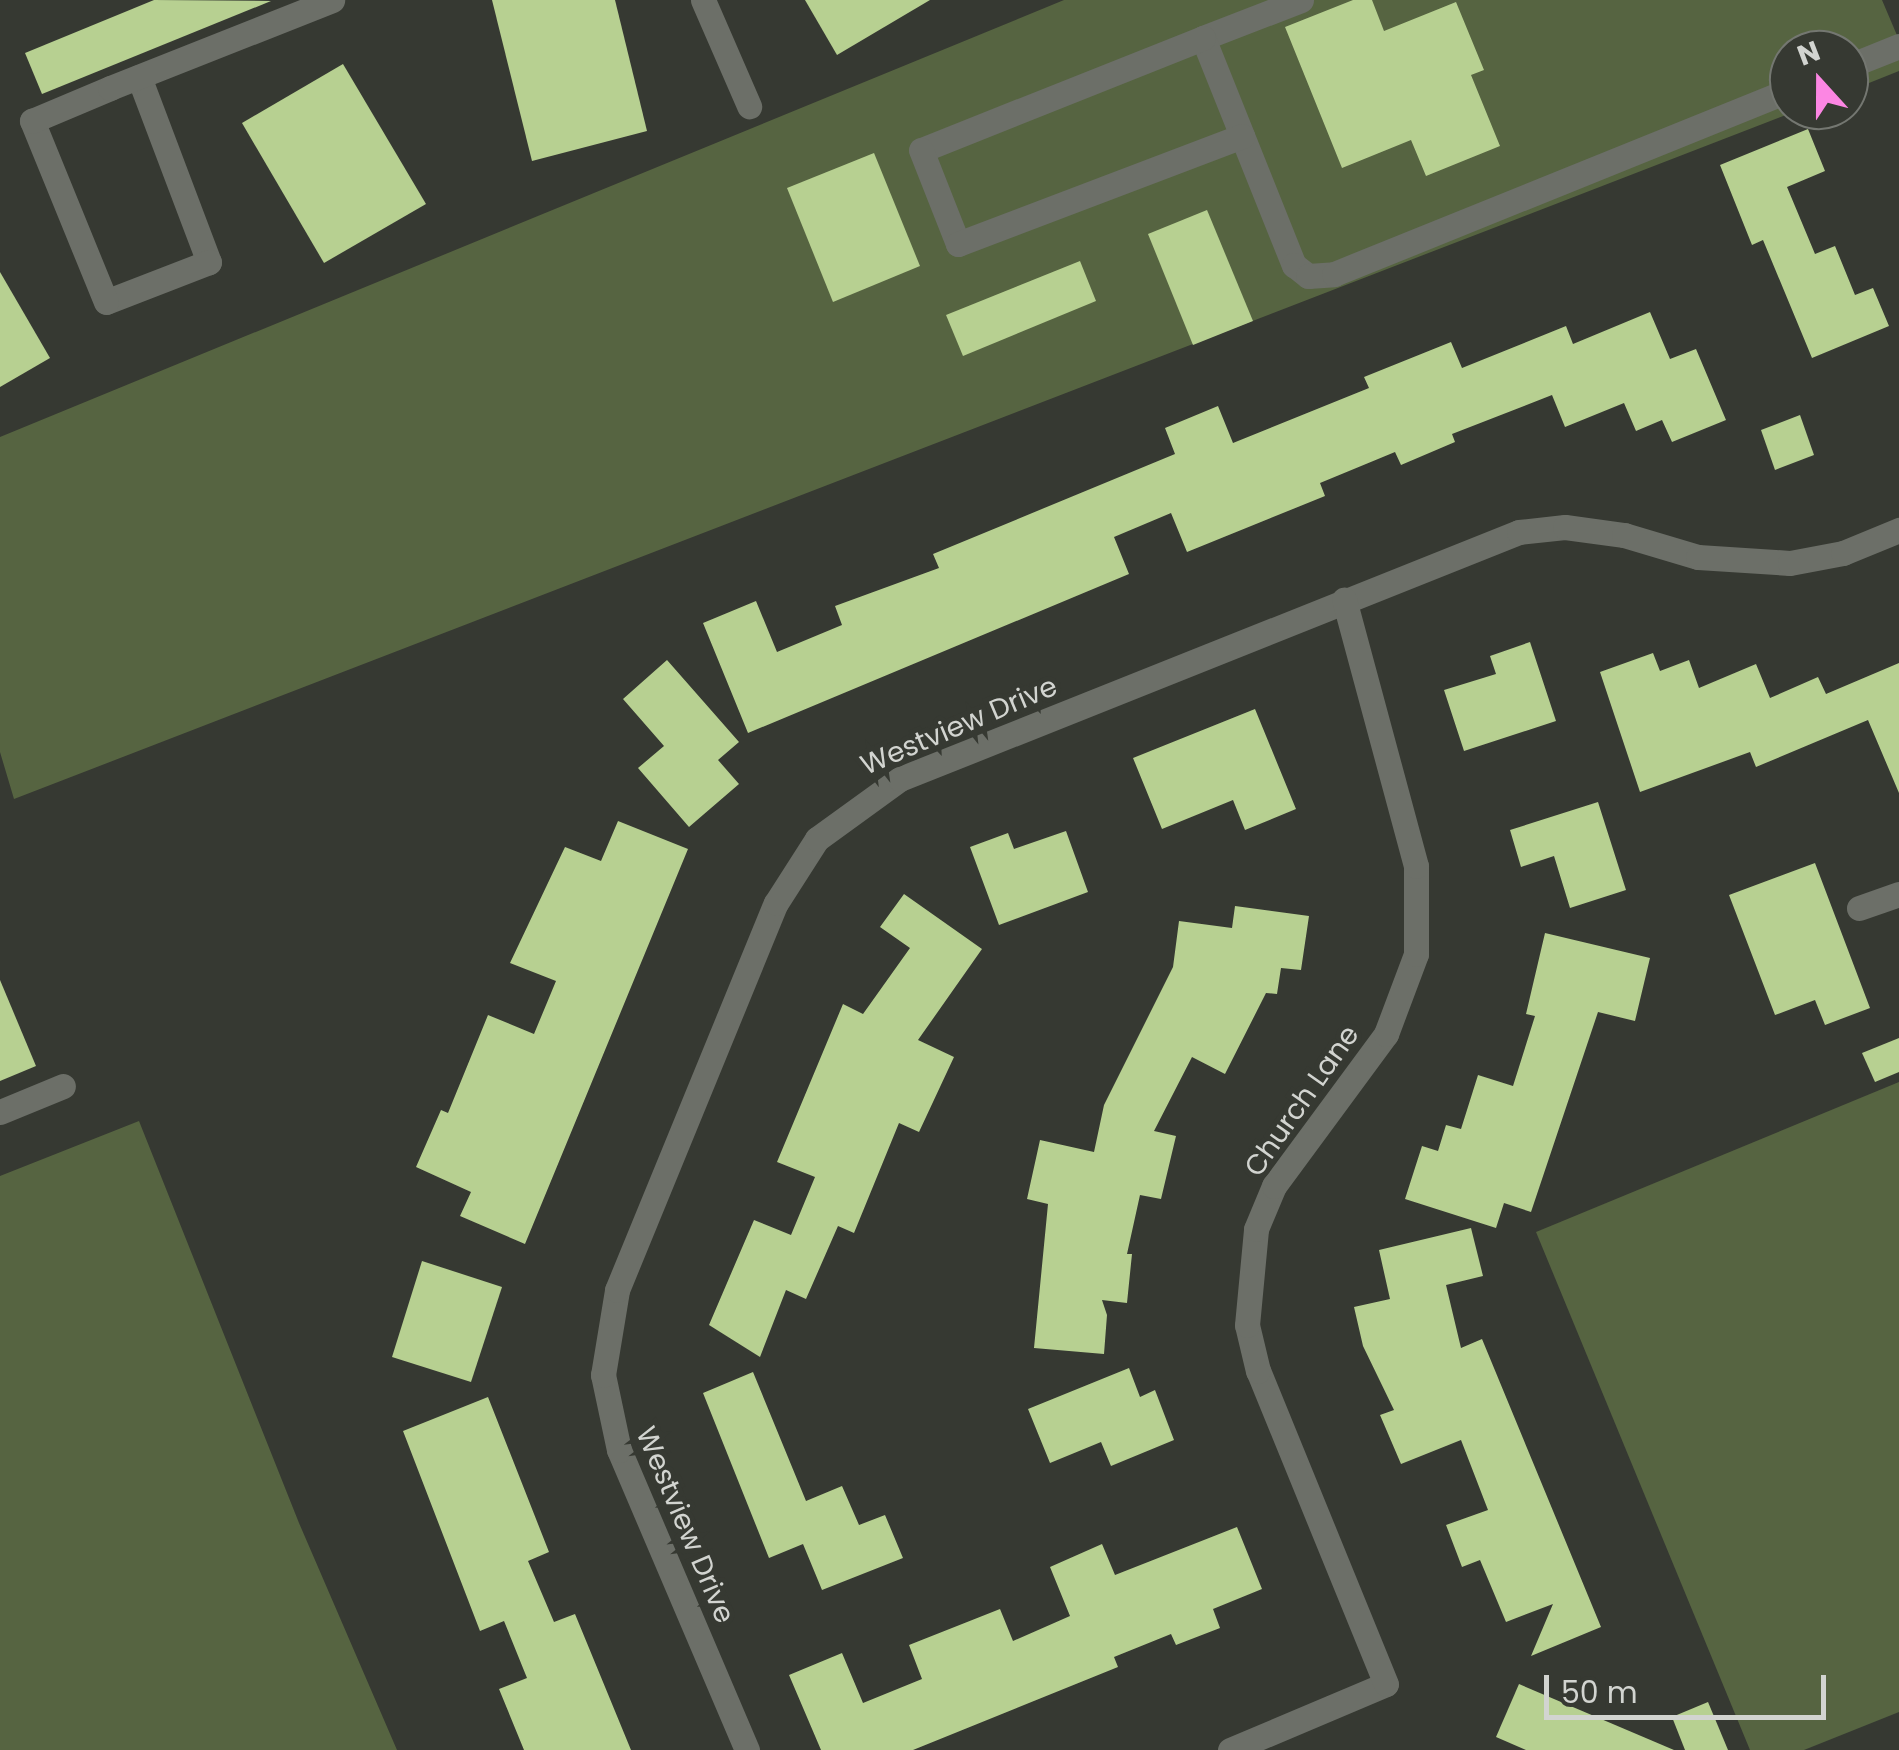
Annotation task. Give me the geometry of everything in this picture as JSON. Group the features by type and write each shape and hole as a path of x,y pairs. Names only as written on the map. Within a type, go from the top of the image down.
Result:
{"street":[{"path":"139,77 210,262 106,302 32,122 110,88 332,0"},
{"path":"704,0 749,106"},
{"path":"1242,136 958,244 921,150 1300,0"},
{"path":"1203,38 1294,266 1308,276 1334,274 1769,98"},
{"path":"1869,58 1899,46"},
{"name":"Westview Drive","path":"747,1750 619,1450 604,1375 617,1290 776,903 798,865 838,818 900,779 1519,532 1565,527 1624,535 1698,557 1790,563 1843,553 1899,530"},
{"name":"Church Lane","path":"1230,1750 1386,1684 1258,1371 1248,1325 1256,1229 1274,1186 1386,1034 1416,954 1416,866 1344,600"},
{"path":"1859,908 1899,894"},
{"path":"0,1112 63,1086"}],"green space":[{"path":"1064,0 1882,0 1899,40 1899,71 1869,83 1869,30 1769,30 1769,122 14,799 0,752 0,437"},
{"path":"1899,1082 1899,1712 1804,1750 1750,1750 1536,1232"},
{"path":"139,1121 299,1523 397,1750 0,1750 0,1176"}],"building":[{"path":"154,0 271,1 42,94 25,53"},
{"path":"492,0 615,0 647,131 532,161"},
{"path":"805,0 930,0 837,55"},
{"path":"1353,0 1372,0 1384,31 1456,2 1484,70 1471,75 1500,146 1426,176 1411,140 1342,168 1285,27"},
{"path":"343,64 426,204 324,263 242,123"},
{"path":"1808,130 1825,171 1787,187 1815,254 1835,246 1855,295 1873,288 1889,326 1812,358 1763,240 1752,245 1720,165"},
{"path":"874,153 920,266 833,302 787,188"},
{"path":"1207,210 1253,321 1193,345 1148,234"},
{"path":"1080,261 1096,301 963,356 946,315"},
{"path":"0,272 50,358 0,387"},
{"path":"1650,312 1670,359 1696,349 1726,420 1672,442 1662,420 1636,431 1624,403 1565,427 1552,395 1452,434 1455,442 1401,465 1395,452 1320,483 1325,496 1187,552 1171,513 1114,537 1129,574 748,733 703,623 756,601 777,652 842,625 835,606 939,568 933,554 1175,454 1165,428 1218,406 1233,443 1369,388 1364,377 1451,342 1462,368 1566,326 1573,344"},
{"path":"1800,415 1814,455 1775,470 1761,430"},
{"path":"1530,642 1556,721 1464,751 1444,690 1496,674 1490,656"},
{"path":"1653,653 1660,671 1689,660 1699,688 1756,664 1770,698 1818,677 1826,694 1899,663 1899,793 1868,720 1756,767 1750,752 1640,792 1600,672"},
{"path":"667,660 739,742 718,760 739,784 689,827 638,768 664,746 623,699"},
{"path":"1255,709 1296,809 1245,830 1233,800 1162,829 1133,758"},
{"path":"1598,802 1626,890 1570,908 1554,856 1521,867 1510,830"},
{"path":"618,821 688,849 525,1244 460,1216 471,1192 416,1167 441,1110 448,1113 488,1015 534,1034 556,981 510,963 565,847 601,861"},
{"path":"1066,831 1088,892 999,925 970,847 1008,833 1014,849"},
{"path":"1815,863 1870,1008 1825,1025 1815,1000 1775,1015 1729,895"},
{"path":"904,894 982,949 918,1040 954,1057 919,1132 899,1123 854,1233 838,1226 806,1299 786,1290 760,1357 709,1325 754,1220 791,1235 815,1177 777,1162 843,1004 863,1014 910,948 880,927"},
{"path":"1235,906 1309,916 1301,970 1281,968 1277,994 1266,993 1225,1074 1192,1057 1154,1131 1176,1136 1161,1199 1140,1195 1127,1254 1132,1254 1127,1303 1102,1300 1107,1315 1104,1354 1034,1348 1048,1204 1027,1199 1040,1140 1094,1152 1104,1105 1173,967 1179,921 1232,928"},
{"path":"1545,933 1650,958 1635,1021 1598,1012 1531,1212 1504,1203 1496,1228 1405,1199 1422,1146 1438,1151 1446,1125 1461,1129 1478,1075 1513,1086 1535,1016 1526,1014"},
{"path":"0,980 36,1066 0,1081"},
{"path":"1899,1038 1899,1072 1875,1082 1862,1053"},
{"path":"1471,1228 1483,1276 1446,1285 1461,1348 1482,1339 1601,1627 1531,1656 1553,1604 1506,1622 1480,1560 1462,1567 1446,1525 1488,1510 1461,1440 1401,1464 1380,1415 1394,1410 1363,1346 1354,1307 1390,1299 1379,1250"},
{"path":"422,1261 502,1287 471,1382 392,1357"},
{"path":"1129,1368 1140,1397 1155,1390 1174,1440 1111,1466 1101,1442 1050,1463 1028,1409"},
{"path":"753,1372 806,1501 842,1486 859,1525 885,1515 903,1558 822,1590 803,1544 769,1558 703,1393"},
{"path":"488,1397 549,1552 528,1561 554,1622 575,1614 631,1750 524,1750 499,1689 527,1678 504,1621 480,1631 403,1431"},
{"path":"1237,1527 1262,1589 1213,1609 1220,1628 1176,1645 1171,1634 1114,1657 1118,1667 913,1750 821,1750 789,1675 842,1653 863,1703 922,1679 909,1645 1000,1609 1013,1641 1070,1616 1050,1567 1102,1544 1115,1575"},
{"path":"1519,1684 1674,1750 1526,1750 1496,1737"},
{"path":"1708,1702 1728,1750 1685,1750 1672,1717"}]}
